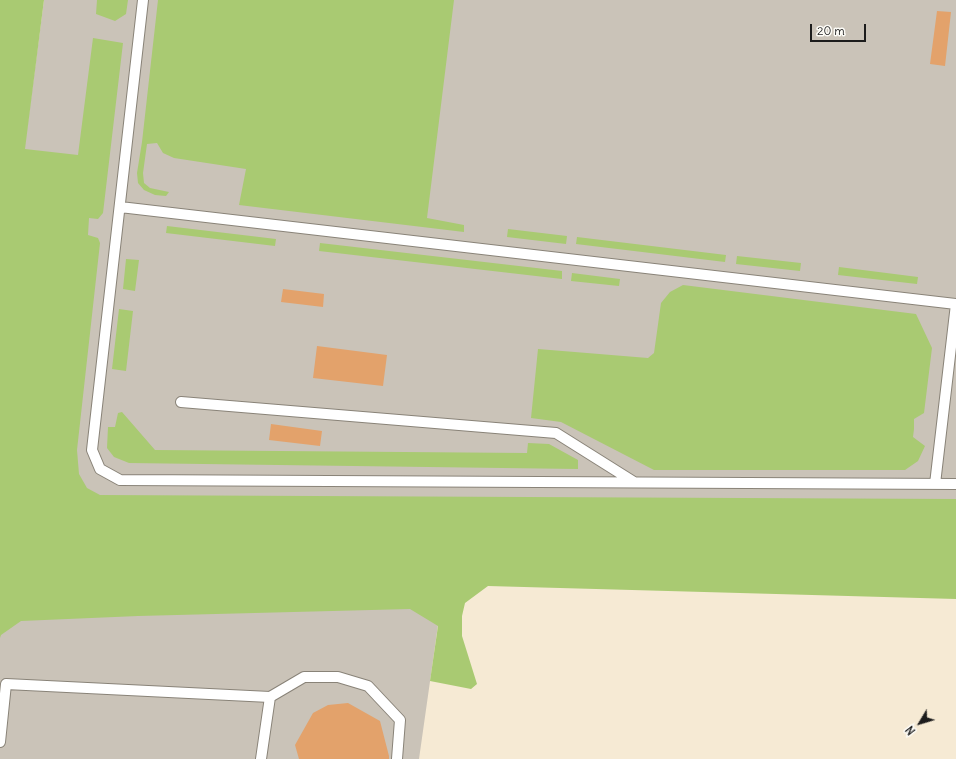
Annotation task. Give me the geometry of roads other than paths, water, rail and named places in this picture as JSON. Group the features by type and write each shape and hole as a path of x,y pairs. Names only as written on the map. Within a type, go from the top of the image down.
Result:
{"lane":[{"path":"143,0 92,450 100,469 120,480 956,484"},
{"path":"120,207 956,304 935,484"},
{"path":"181,402 556,433 634,482"},
{"path":"0,742 6,684 270,697 304,677 338,677 368,686 400,720 397,759"},
{"path":"261,759 270,697"}]}
